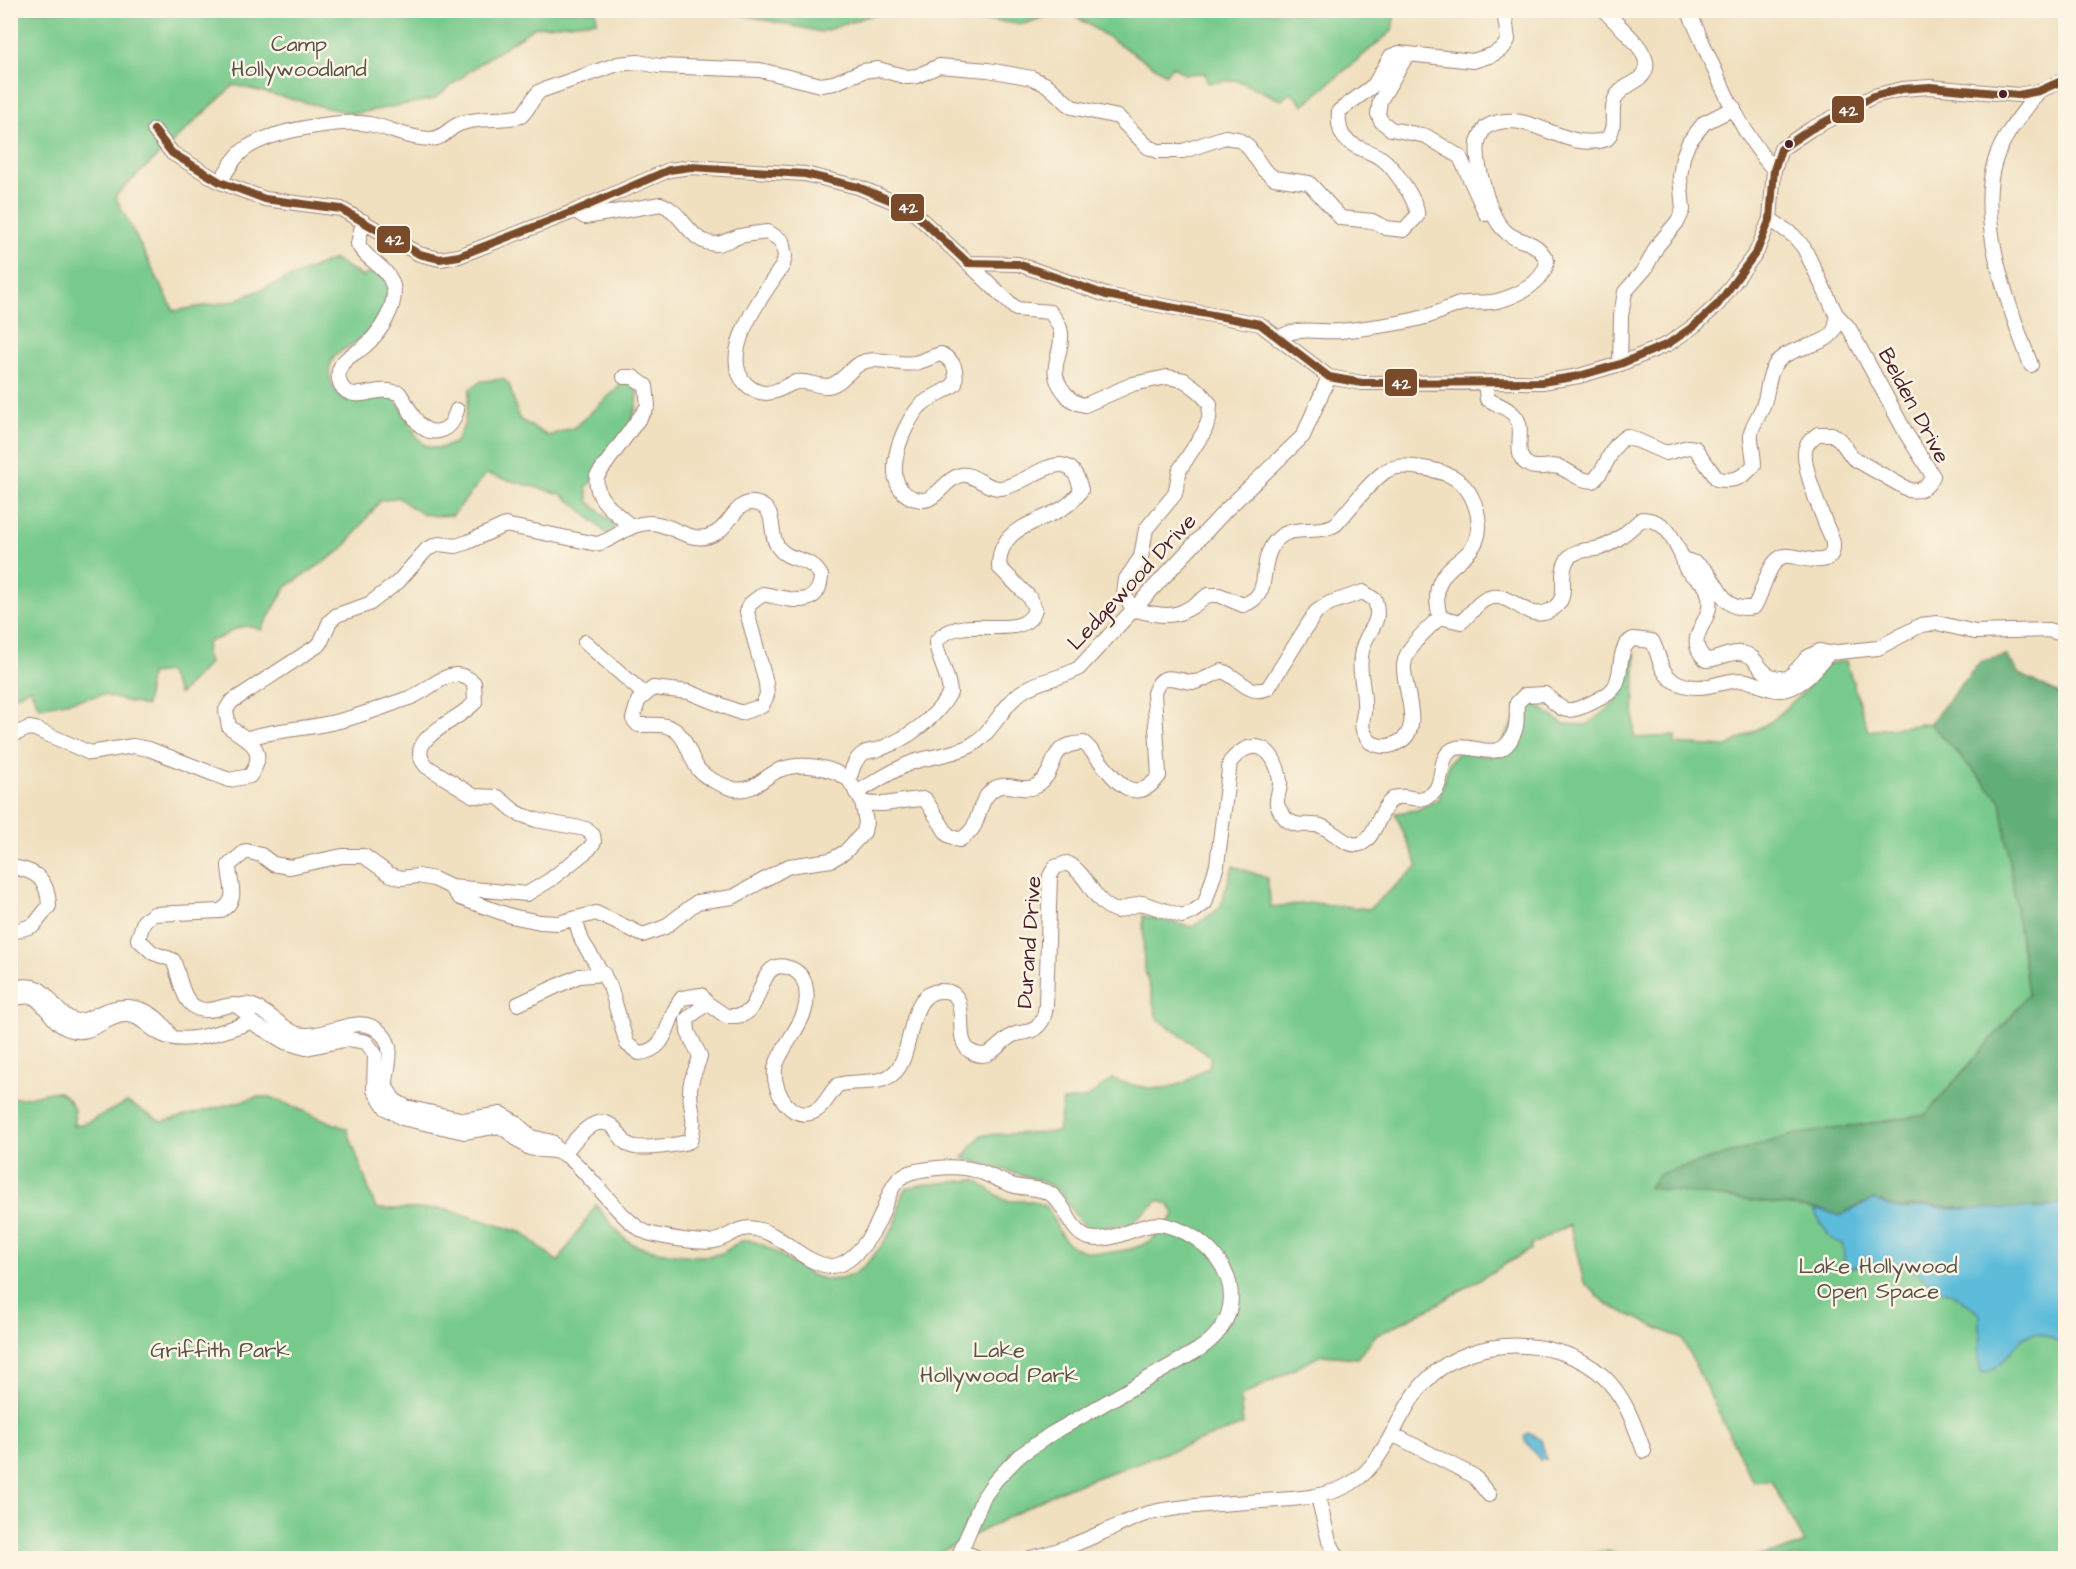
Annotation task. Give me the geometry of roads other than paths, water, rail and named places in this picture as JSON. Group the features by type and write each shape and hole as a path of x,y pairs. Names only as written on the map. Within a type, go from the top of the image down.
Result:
{"street":[{"path":"220,182 232,162 247,148 264,140 295,132 352,124 368,124 404,135 434,139 442,137 460,123 521,116 529,109 531,99 540,91 618,63 760,69 821,85 834,84 863,71 878,69 907,77 917,76 939,66 952,65 1032,78 1047,86 1072,107 1118,117 1148,147 1158,151 1184,151 1225,137 1237,139 1247,146 1264,170 1274,178 1309,183 1341,218 1372,221 1386,228 1404,230 1417,216 1415,200 1382,158 1349,143 1341,134 1338,121 1339,111 1374,85 1391,56 1399,53 1473,60 1492,55 1503,48 1508,40 1503,10"},
{"path":"1278,339 1286,332 1334,332 1393,325 1425,318 1464,303 1497,301 1520,292 1542,278 1547,261 1534,243 1505,232 1492,215 1477,145 1486,127 1497,121 1518,120 1586,143 1607,139 1615,124 1615,100 1623,88 1642,75 1646,66 1640,47 1604,10"},
{"path":"1688,10 1734,108 1758,152 1774,170"},
{"path":"1407,55 1380,101 1378,114 1381,121 1391,129 1426,136 1460,157 1486,214 1492,215"},
{"path":"968,263 1018,264 1106,295 1260,324 1329,377 1362,383 1485,384 1542,382 1579,376 1620,364 1668,344 1694,326 1718,304 1757,251 1770,219 1774,170 1781,149 1792,140 1886,92 1930,87 2002,95 2038,91 2066,79"},
{"path":"2031,365 2002,277 1992,228 1990,195 1995,159 2006,137 2038,91"},
{"path":"1620,364 1621,316 1625,292 1645,269 1683,210 1680,177 1683,157 1689,142 1704,123 1734,108"},
{"path":"154,130 172,153 220,182 265,199 340,209 419,254 440,259 459,256 575,212 669,170 692,167 805,174 858,187 909,208 1016,309 1050,312 1058,322 1061,340 1054,370 1059,386 1077,404 1085,405 1133,384 1167,377 1184,380 1199,391 1209,404 1209,419 1204,432 1180,469 1175,494 1146,529 1140,557 1126,579 1124,594 1133,609 1156,615 1172,616 1187,612 1208,595 1219,595 1243,605 1255,601 1262,592 1264,566 1273,545 1282,535 1294,529 1327,530 1336,524 1385,472 1396,466 1407,466 1460,482 1477,510 1479,530 1473,546 1442,577 1436,588 1440,617"},
{"path":"575,212 585,217 661,204 671,208 688,230 698,238 707,241 717,244 742,236 768,232 782,241 785,256 783,265 743,330 736,357 741,379 757,390 773,392 797,382 827,386 834,384 855,365 866,361 889,359 916,363 941,354 951,359 955,365 955,384 921,405 894,463 893,477 898,487 910,496 922,501 932,498 958,476 968,475 988,486 999,488 1011,486 1053,465 1061,465 1074,471 1078,478 1081,490 1071,504 1013,533 1004,542 999,553 999,567 1029,597 1035,609 1032,618 1021,626 962,627 940,636 936,642 937,652 950,683 950,693 942,706 898,740 880,749 865,752 854,763 849,780"},
{"name":"Belden Drive","path":"1683,560 1694,561 1707,570 1722,597 1733,608 1743,609 1754,607 1772,568 1782,557 1788,556 1807,561 1826,558 1832,552 1833,542 1818,505 1804,457 1806,448 1818,434 1832,434 1840,440 1853,458 1909,490 1917,492 1933,476 1929,466 1907,435 1849,328 1836,314 1804,248 1794,236 1770,219"},
{"path":"363,221 358,244 390,277 394,301 387,317 366,346 341,365 337,376 341,385 346,392 356,394 378,389 399,393 421,427 429,432 445,429 452,424 457,410"},
{"path":"1485,384 1487,399 1517,418 1521,427 1519,451 1522,459 1528,465 1538,468 1554,466 1584,481 1593,481 1605,468 1612,447 1627,436 1666,453 1688,447 1695,448 1717,479 1737,479 1754,465 1751,433 1765,401 1773,368 1779,360 1800,346 1817,344 1831,337 1837,325 1836,314"},
{"path":"624,377 633,377 646,386 648,406 597,476 595,487 600,498 631,526"},
{"name":"Ledgewood Drive","path":"859,798 913,763 939,758 968,747 984,737 1013,700 1028,688 1066,676 1079,668 1226,510 1303,436 1329,377"},
{"path":"10,736 29,728 90,753 133,746 149,749 229,780 250,776 258,758 255,747 248,738 229,727 226,710 231,702 320,644 330,621 337,615 369,604 398,582 427,549 439,544 456,546 505,525 597,544 607,542 631,526 651,523 665,525 677,533 699,538 716,533 741,506 758,504 770,514 773,539 783,553 809,562 822,576 821,587 810,599 798,601 763,594 750,604 747,612 766,683 767,695 762,706 741,713 689,692 653,688 644,693 634,710 633,719 638,725 666,726 677,731 699,769 726,786 748,789 780,770 794,767 836,771 849,780 859,798 866,822 864,832 845,852 831,860 789,866 733,897 697,902 654,933 643,935 631,932 610,918 596,913 558,923 511,916 460,898 451,887"},
{"path":"1440,617 1461,622 1481,602 1496,597 1509,598 1526,611 1537,615 1551,610 1561,602 1564,591 1562,574 1567,560 1582,550 1601,548 1616,541 1642,519 1654,520 1663,524 1686,570 1699,578 1707,588 1710,600 1709,611 1696,639 1698,652 1706,660 1718,660 1741,652 1751,657 1766,675 1779,679 1790,678 1808,657 1820,651 1829,653 1878,648 1921,625 1937,623 1975,632 2048,630 2066,635"},
{"path":"859,798 879,807 907,799 925,799 948,835 959,840 971,834 990,792 998,786 1008,784 1026,788 1035,786 1047,775 1058,750 1069,744 1084,743 1125,789 1142,791 1152,785 1159,776 1154,693 1157,685 1163,679 1173,677 1197,682 1222,671 1233,675 1252,691 1268,688 1316,612 1330,603 1363,592 1375,600 1378,611 1377,622 1363,646 1360,666 1364,712 1363,732 1370,742 1377,746 1388,747 1400,743 1410,727 1411,712 1404,665 1406,656 1411,647 1440,617"},
{"name":"Durand Drive","path":"706,1004 726,1016 745,1014 751,1009 766,976 774,968 783,966 795,970 803,979 807,1004 802,1018 776,1065 775,1078 786,1105 798,1113 808,1114 819,1109 838,1085 882,1080 895,1072 904,1054 922,1000 929,993 947,991 956,997 961,1008 963,1042 968,1050 980,1056 991,1053 1011,1036 1037,1028 1043,1019 1046,1005 1050,876 1055,867 1067,863 1079,870 1100,902 1118,911 1142,903 1182,916 1193,912 1205,903 1217,865 1230,762 1239,751 1249,746 1261,747 1275,761 1281,784 1277,805 1285,818 1294,824 1324,827 1349,843 1356,844 1370,837 1386,806 1394,798 1404,796 1418,799 1434,792 1439,784 1444,760 1449,752 1458,747 1493,752 1502,749 1516,729 1517,703 1525,695 1545,694 1563,711 1574,711 1613,690 1619,678 1624,648 1633,639 1652,641 1659,653 1664,672 1673,680 1708,687 1736,680 1777,690 1787,689 1804,682 1829,653"},
{"path":"585,642 644,693"},
{"path":"248,738 340,721 412,697 448,675 458,673 467,676 474,683 475,702 468,711 422,742 418,752 420,760 474,796 498,797 518,813 536,820 586,829 593,835 594,842 590,849 550,880 527,894 451,887 418,876 401,878 389,874 364,856 342,856 290,867 273,864 261,855 246,851 229,865 233,888 233,899 229,906 220,911 154,914 144,921 138,939 153,953 173,960 186,999 195,1007 207,1010 230,1005 239,1007 262,1023 306,1036 360,1024 377,1029 389,1043 386,1087 399,1104 464,1120 501,1114 515,1122 531,1137 552,1142 636,1226 649,1233 713,1241 736,1230 759,1229 815,1262 829,1266 843,1263 855,1254 876,1226 897,1180 916,1171 963,1167 1008,1184 1044,1191 1058,1201 1077,1231 1087,1238 1111,1236 1155,1224 1168,1226 1206,1246 1221,1262 1231,1292 1227,1316 1215,1337 1198,1350 1045,1438 1019,1456 1002,1472 983,1498 959,1555 978,1558"},
{"path":"10,867 25,869 43,881 48,891 49,906 34,925 10,933"},
{"path":"561,1153 581,1134 601,1122 612,1126 625,1142 635,1147 679,1145 690,1141 694,1128 690,1094 691,1081 700,1056 688,1032 687,1019 706,1004 701,995 693,994 682,998 671,1015 664,1040 657,1048 639,1053 627,1044 610,986 582,941 575,919"},
{"path":"518,1004 579,976 604,974"},
{"path":"10,989 29,985 39,987 61,1014 77,1022 117,1007 129,1006 143,1010 157,1017 171,1037"},
{"path":"10,998 32,996 43,1005 59,1025 73,1031 88,1031 114,1018 128,1015 171,1037 188,1039 262,1023"},
{"path":"239,1007 249,1004 262,1023"},
{"path":"1030,1558 1054,1553 1145,1514 1183,1507 1318,1497 1357,1481 1392,1434 1418,1389 1432,1375 1476,1351 1500,1346 1556,1349 1580,1359 1603,1376 1618,1393 1629,1411 1644,1451"},
{"path":"1392,1434 1474,1476 1489,1495"},
{"path":"1318,1497 1329,1541 1338,1558"}],"water":[{"path":"1873,1200 1900,1210 1930,1205 1946,1209 2044,1208 2065,1203 2065,1347 2037,1333 2028,1335 1997,1366 1985,1373 1981,1372 1979,1312 1951,1293 1935,1287 1913,1270 1895,1266 1874,1267 1868,1262 1845,1270 1843,1245 1830,1238 1814,1211 1823,1210 1839,1216"},
{"path":"1528,1433 1541,1440 1546,1459 1540,1460 1525,1440 1524,1436"}],"park label":[{"name":"Camp Hollywoodland","path":"299,56"},
{"name":"Lake Hollywood Open Space","path":"1878,1278"},
{"name":"Griffith Park","path":"220,1349"},
{"name":"Lake Hollywood Park","path":"999,1362"}]}
